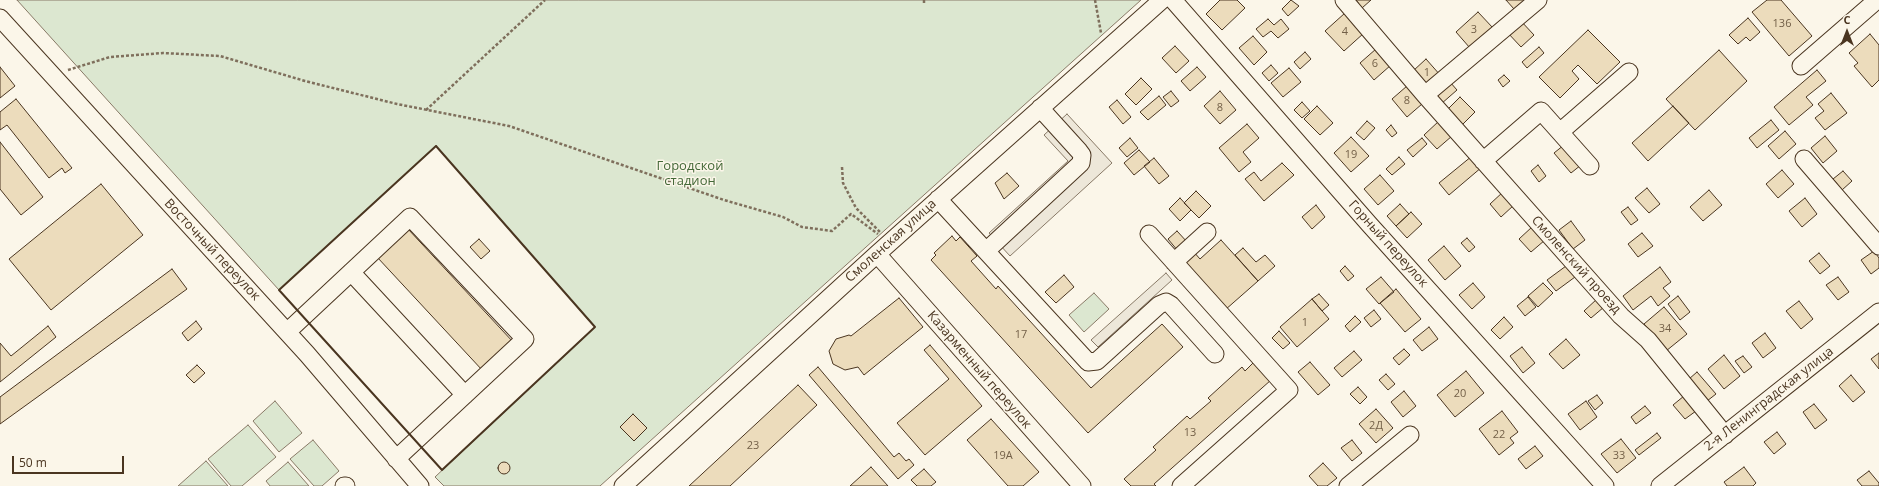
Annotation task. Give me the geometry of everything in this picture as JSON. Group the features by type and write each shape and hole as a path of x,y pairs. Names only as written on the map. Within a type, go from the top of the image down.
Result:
{"street":[{"name":"Смоленская улица","path":"623,486 890,242 1162,0"},
{"name":"Горный переулок","path":"1173,0 1375,230 1605,486"},
{"name":"Смоленский проезд","path":"1344,0 1483,161 1621,316 1648,340 1725,435"},
{"path":"1426,95 1538,0"},
{"path":"1800,66 1877,0"},
{"name":"Восточный переулок","path":"1,21 287,332 420,486"},
{"path":"1560,132 1629,72"},
{"path":"986,251 1082,163 1082,155 1079,151 1040,108"},
{"path":"1483,161 1541,111 1590,166"},
{"path":"1804,159 1879,246"},
{"path":"938,199 1088,362 1097,361 1159,305 1166,302 1169,303 1215,354"},
{"path":"287,332 410,216 525,339 396,459"},
{"path":"1174,262 1207,232"},
{"path":"1149,234 1289,390 1181,486"},
{"name":"Казарменный переулок","path":"877,254 1082,486"},
{"path":"351,272 465,394"},
{"name":"2-я Ленинградская улица","path":"1660,486 1879,312"},
{"path":"1348,486 1410,435"}],"path":[{"path":"426,110 545,0"},
{"path":"1095,0 1104,52"},
{"path":"51,75 110,57 163,53 220,56 305,81 426,110 510,126 724,200 782,216 802,227 832,231 851,214 890,242"},
{"path":"842,167 843,183 856,208 890,242"}],"green space":[{"name":"Городской стадион","path":"17,0 1141,0 600,486 444,486 435,477 595,327 436,146 279,290"},
{"path":"1094,293 1109,309 1084,332 1069,315"},
{"path":"275,401 302,433 279,452 253,421"},
{"path":"248,425 276,457 242,486 231,486 208,459"},
{"path":"313,440 339,471 322,486 314,486 290,459"},
{"path":"206,461 228,486 178,486"},
{"path":"288,462 309,486 270,486 266,481"}],"shaded area":[{"path":"1067,114 1112,163 1010,256 989,233 1068,161 1044,135"},
{"path":"1166,273 1172,280 1098,347 1091,340"}],"building":[{"path":"1220,0 1237,0 1245,8 1222,30 1206,14"},
{"path":"1291,0 1299,6 1288,16 1282,9"},
{"path":"1356,0 1371,0 1362,8"},
{"path":"1506,0 1525,0 1514,9"},
{"path":"1767,0 1781,0 1812,36 1789,56 1752,12"},
{"path":"1478,12 1493,28 1470,48 1456,32"},
{"path":"1345,13 1364,33 1344,51 1325,31"},
{"path":"1748,18 1760,32 1750,41 1746,37 1738,44 1729,35"},
{"path":"1268,19 1274,25 1281,19 1289,29 1278,38 1271,31 1263,37 1256,29"},
{"path":"1520,20 1534,35 1521,47 1507,32"},
{"path":"1588,30 1620,62 1597,84 1578,65 1572,71 1579,79 1560,98 1539,77"},
{"path":"1870,34 1879,45 1879,80 1872,87 1854,66 1858,63 1849,53"},
{"path":"1253,36 1267,52 1254,65 1239,48"},
{"path":"1175,46 1189,61 1176,73 1162,58"},
{"path":"1539,47 1544,53 1527,68 1522,62"},
{"path":"1376,49 1391,65 1374,80 1360,63"},
{"path":"1719,50 1747,81 1695,130 1666,99"},
{"path":"1305,52 1311,59 1300,69 1294,62"},
{"path":"1426,59 1441,76 1427,87 1413,71"},
{"path":"1271,65 1278,73 1269,81 1262,73"},
{"path":"0,67 15,86 0,98"},
{"path":"1197,67 1206,77 1190,91 1181,81"},
{"path":"1289,68 1301,82 1283,97 1271,83"},
{"path":"1817,70 1826,81 1806,97 1813,105 1789,125 1774,107"},
{"path":"1504,75 1510,81 1503,87 1498,80"},
{"path":"1141,78 1152,89 1136,105 1125,94"},
{"path":"1450,82 1457,90 1441,104 1434,95"},
{"path":"1407,86 1422,104 1407,117 1392,99"},
{"path":"1171,91 1179,101 1171,107 1163,97"},
{"path":"1220,91 1236,110 1220,124 1204,106"},
{"path":"1831,93 1847,113 1825,130 1815,118 1824,111 1818,104"},
{"path":"1159,96 1166,105 1148,120 1140,112"},
{"path":"1460,97 1475,112 1461,126 1446,111"},
{"path":"16,99 72,168 65,173 62,168 49,178 7,125 0,130 0,112"},
{"path":"1117,100 1131,117 1123,124 1109,107"},
{"path":"1302,102 1310,111 1302,118 1294,110"},
{"path":"1317,106 1333,123 1320,135 1304,119"},
{"path":"1673,106 1689,123 1648,161 1632,143"},
{"path":"1771,120 1779,130 1757,148 1749,138"},
{"path":"1367,121 1375,128 1364,140 1356,133"},
{"path":"1439,121 1452,136 1437,149 1424,135"},
{"path":"1247,124 1259,138 1243,152 1251,162 1239,172 1219,148"},
{"path":"1391,125 1397,133 1392,137 1386,130"},
{"path":"1785,131 1796,144 1779,159 1768,146"},
{"path":"1825,136 1837,151 1823,163 1811,148"},
{"path":"1351,137 1369,156 1351,172 1334,153"},
{"path":"1130,138 1138,148 1127,157 1119,148"},
{"path":"1422,138 1427,144 1413,157 1407,150"},
{"path":"0,142 43,197 21,215 0,189"},
{"path":"1564,145 1581,165 1571,173 1554,153"},
{"path":"1139,150 1150,162 1134,175 1124,163"},
{"path":"1472,156 1482,167 1449,195 1439,183"},
{"path":"1399,157 1405,164 1392,175 1386,169"},
{"path":"1154,158 1169,176 1159,184 1144,166"},
{"path":"1282,163 1294,175 1264,201 1245,179 1254,172 1261,181"},
{"path":"1538,165 1546,176 1539,182 1531,171"},
{"path":"1782,170 1794,184 1778,198 1766,184"},
{"path":"1843,171 1852,181 1842,190 1833,179"},
{"path":"1007,173 1019,186 1004,199 995,183"},
{"path":"1380,175 1394,191 1378,205 1364,189"},
{"path":"101,184 143,235 51,310 9,259"},
{"path":"1647,188 1660,204 1649,213 1635,198"},
{"path":"1709,190 1722,205 1703,221 1690,207"},
{"path":"1196,191 1211,206 1199,218 1184,203"},
{"path":"1503,192 1514,205 1501,217 1490,204"},
{"path":"1180,198 1191,210 1180,221 1169,209"},
{"path":"1805,198 1817,214 1802,227 1789,211"},
{"path":"1400,204 1409,214 1396,226 1387,216"},
{"path":"1316,205 1325,217 1312,229 1302,217"},
{"path":"1628,207 1638,220 1631,225 1621,212"},
{"path":"1411,212 1422,224 1407,238 1396,226"},
{"path":"1571,221 1585,240 1573,249 1559,230"},
{"path":"1532,227 1545,240 1531,252 1519,239"},
{"path":"408,229 514,343 483,371 377,257"},
{"path":"1177,231 1188,243 1178,251 1168,239"},
{"path":"1642,233 1653,246 1638,257 1628,244"},
{"path":"952,236 956,241 960,237 977,256 971,261 996,289 998,286 1091,388 1162,324 1183,347 1088,433 931,260 936,255 934,253"},
{"path":"1467,238 1475,247 1469,252 1461,243"},
{"path":"479,239 490,251 481,259 470,247"},
{"path":"1221,240 1258,281 1225,310 1182,261 1193,251 1200,259"},
{"path":"1444,246 1461,266 1445,280 1428,260"},
{"path":"1243,248 1256,262 1265,255 1275,266 1258,281 1235,255"},
{"path":"1874,251 1879,258 1879,268 1871,274 1861,260"},
{"path":"1819,253 1830,266 1820,274 1809,261"},
{"path":"1345,266 1354,276 1348,281 1340,271"},
{"path":"1566,266 1575,277 1556,291 1547,280"},
{"path":"1660,267 1671,282 1663,288 1670,296 1658,306 1651,296 1633,310 1623,296"},
{"path":"172,269 187,289 0,424 0,397"},
{"path":"1064,275 1074,287 1056,303 1045,292"},
{"path":"1381,277 1394,292 1379,304 1366,289"},
{"path":"1838,277 1849,292 1838,300 1826,285"},
{"path":"1473,283 1485,297 1472,309 1459,295"},
{"path":"1543,283 1553,293 1538,307 1528,296"},
{"path":"1396,289 1421,319 1405,332 1380,303"},
{"path":"1319,294 1329,305 1322,311 1312,299"},
{"path":"1678,296 1690,312 1680,320 1668,304"},
{"path":"1528,297 1536,307 1525,316 1517,306"},
{"path":"899,298 923,327 864,375 858,367 845,370 833,364 829,351 836,339 849,335 851,336"},
{"path":"1312,299 1329,319 1297,347 1280,327"},
{"path":"1597,299 1604,307 1591,318 1584,311"},
{"path":"1799,301 1813,319 1801,329 1786,311"},
{"path":"1664,307 1687,334 1666,351 1644,324"},
{"path":"1374,310 1381,319 1371,327 1364,318"},
{"path":"1355,316 1361,322 1350,332 1345,326"},
{"path":"1504,317 1513,327 1500,339 1491,330"},
{"path":"196,321 202,329 188,341 182,333"},
{"path":"48,326 56,337 0,382 0,343 11,356"},
{"path":"1429,327 1438,339 1422,351 1413,340"},
{"path":"1279,331 1290,343 1283,349 1272,338"},
{"path":"1765,333 1776,348 1763,358 1752,343"},
{"path":"1566,339 1580,355 1563,369 1549,354"},
{"path":"930,345 982,406 925,455 897,423 949,379 924,350"},
{"path":"1522,347 1535,363 1523,373 1510,356"},
{"path":"1404,349 1410,355 1399,365 1393,358"},
{"path":"1354,351 1362,360 1342,377 1334,368"},
{"path":"1879,353 1879,369 1871,359"},
{"path":"1724,355 1740,376 1724,389 1708,369"},
{"path":"1743,356 1752,367 1744,373 1735,361"},
{"path":"1254,362 1271,380 1154,484 1156,486 1131,486 1124,479 1156,450 1153,447 1187,416 1190,419 1211,401 1208,398 1242,367 1245,371"},
{"path":"1310,362 1330,385 1318,395 1298,372"},
{"path":"197,365 205,373 194,383 186,375"},
{"path":"818,367 894,457 899,453 906,461 909,459 914,465 898,479 809,375"},
{"path":"1466,371 1484,393 1455,417 1437,395"},
{"path":"1697,372 1716,394 1707,401 1689,379"},
{"path":"1386,374 1395,384 1388,390 1379,380"},
{"path":"1851,375 1865,392 1853,402 1839,386"},
{"path":"798,385 817,405 730,486 689,486"},
{"path":"1358,387 1367,397 1360,404 1350,394"},
{"path":"1404,391 1416,406 1403,417 1391,402"},
{"path":"1597,395 1603,403 1595,410 1588,401"},
{"path":"1684,396 1696,411 1685,419 1673,405"},
{"path":"1586,401 1597,417 1580,430 1568,414"},
{"path":"1814,404 1827,420 1815,429 1803,412"},
{"path":"1645,406 1651,413 1636,424 1631,417"},
{"path":"1376,409 1393,428 1376,443 1359,424"},
{"path":"1502,411 1518,432 1510,438 1514,443 1499,455 1479,429"},
{"path":"633,414 647,428 634,441 620,427"},
{"path":"991,419 1039,472 1023,486 1008,486 967,440"},
{"path":"1777,432 1786,444 1774,454 1764,442"},
{"path":"1657,433 1661,438 1639,455 1635,450"},
{"path":"1621,439 1636,458 1617,473 1601,454"},
{"path":"1352,440 1362,453 1352,461 1341,448"},
{"path":"1535,446 1543,456 1526,469 1518,459"},
{"path":"506,462 509,463 509,473 502,474 499,473 498,466 499,463"},
{"path":"1323,463 1337,478 1327,486 1318,486 1309,476"},
{"path":"871,467 888,486 850,486"},
{"path":"1744,467 1756,483 1753,486 1727,486 1724,482"},
{"path":"924,469 936,482 931,486 917,486 911,480"},
{"path":"1869,471 1879,483 1879,486 1862,486 1857,480"}],"wall":[{"path":"436,146 595,327 442,470 279,290 436,146"}]}
